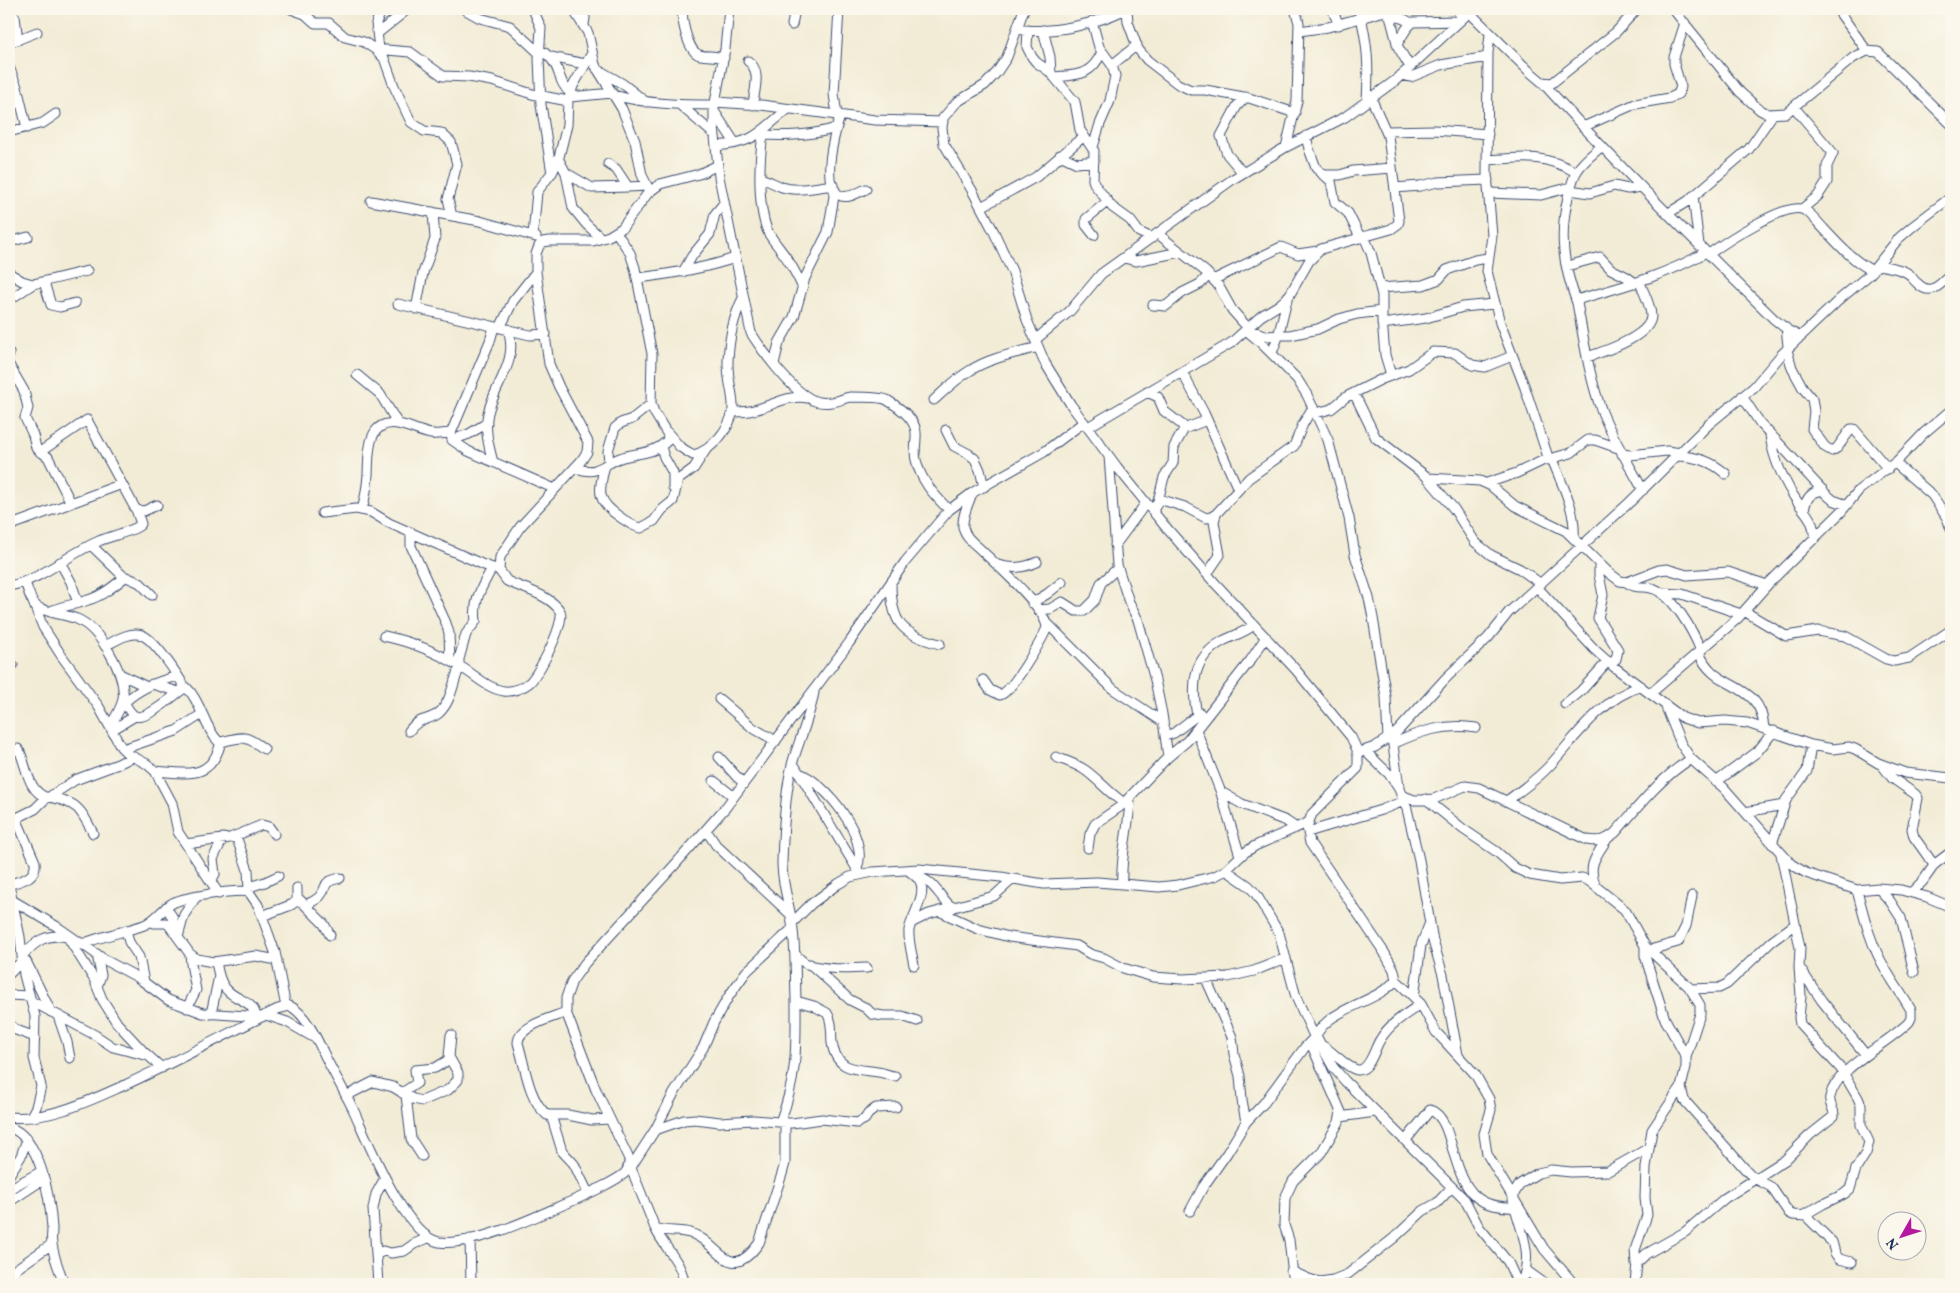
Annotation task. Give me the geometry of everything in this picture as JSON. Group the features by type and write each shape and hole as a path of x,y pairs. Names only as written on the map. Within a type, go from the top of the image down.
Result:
{"street":[{"path":"291,9 305,14 315,23 330,23 345,37 364,42 377,49 410,52 443,76 469,77 492,81 541,96 569,97 612,94 646,103 715,106 753,105 875,120 943,122"},
{"path":"382,9 376,24 378,33 377,49 384,58 394,86 411,122 424,131 441,133 451,142 457,164 448,199 452,216"},
{"path":"378,33 408,9"},
{"path":"533,9 541,28 539,51 542,115 552,173"},
{"path":"573,9 588,33 597,69 622,109 635,141 642,175 648,189"},
{"path":"583,9 584,24"},
{"path":"683,9 683,21 688,41 694,52 700,55 714,55 724,58"},
{"path":"729,9 724,58 715,106 715,135 724,203 735,258 751,332 766,355 791,383 808,398"},
{"path":"792,25 796,9"},
{"path":"774,364 779,343 794,317 802,286 828,232 834,188 830,151 839,115 834,94 839,9"},
{"path":"1024,9 1007,57 998,72 985,85 957,102 943,118 944,144 981,207 1012,270 1026,320 1036,344 1053,376 1086,425 1153,511 1207,574 1296,670 1361,752 1389,774 1402,796 1414,800 1426,800 1434,799 1464,786 1480,788 1587,840 1600,842 1607,840"},
{"path":"1018,29 1043,30 1074,27 1092,21 1103,13 1126,9 1128,22 1137,46 1147,60 1178,84 1191,90 1205,90 1246,97 1295,113"},
{"path":"1286,147 1295,113 1299,72 1299,23 1295,9"},
{"path":"1332,9 1339,25"},
{"path":"1456,9 1490,34 1542,82 1667,214 1786,328 1801,337"},
{"path":"1542,82 1552,82 1563,74 1616,32 1637,9"},
{"path":"1673,9 1740,92 1760,110 1772,114 1786,113 1853,58 1867,51 1878,52 1889,61 1951,124"},
{"path":"1837,9 1867,51"},
{"path":"9,10 15,17 13,42 37,32"},
{"path":"467,10 480,18 510,26 539,51 551,57 586,64"},
{"path":"1299,32 1339,25 1360,13 1385,11 1404,18 1411,23 1466,15"},
{"path":"1154,305 1166,306 1182,293 1211,278 1281,247 1298,254 1318,251 1392,229 1398,224 1387,131 1369,100 1369,64 1360,13"},
{"path":"1390,14 1397,44 1410,67"},
{"path":"934,400 953,382 971,369 1036,344 1070,311 1101,274 1243,173 1306,136 1345,117 1369,100 1401,75 1466,15"},
{"path":"1092,21 1099,47 1112,65 1115,76 1114,88 1093,148 1093,180 1112,208 1130,220 1137,230 1155,236 1180,252 1211,278 1247,329 1297,379 1315,410 1328,440 1349,518 1355,555 1370,605 1402,796 1419,860 1433,941 1443,976 1458,1055"},
{"path":"1397,44 1411,23"},
{"path":"1583,127 1635,104 1670,98 1678,94 1681,87 1674,57 1685,23"},
{"path":"1028,30 1027,47 1032,57 1052,75 1075,102 1078,124 1093,148"},
{"path":"1043,30 1050,57 1052,75"},
{"path":"1490,34 1488,57 1488,180 1492,236 1487,271 1494,304 1512,356 1550,460 1572,509 1575,524 1574,538"},
{"path":"1112,65 1137,46"},
{"path":"1052,75 1069,76 1088,71 1098,62 1102,52"},
{"path":"533,236 537,192 552,173 558,159 567,125 569,97 592,53"},
{"path":"551,57 558,68 563,86 569,97"},
{"path":"1401,75 1411,77 1441,64 1488,57"},
{"path":"748,61 756,71 753,105"},
{"path":"9,67 17,87 27,128"},
{"path":"597,69 623,84 646,103"},
{"path":"1243,173 1227,154 1221,136 1237,106 1246,97"},
{"path":"680,105 715,135"},
{"path":"715,106 735,143"},
{"path":"1576,300 1638,282 1686,264 1705,251 1761,222 1779,214 1802,209 1818,196 1827,182 1827,166 1833,153 1794,107"},
{"path":"787,110 760,135 761,200 768,232 791,265 802,286"},
{"path":"9,132 44,123 56,114"},
{"path":"1667,214 1680,207 1749,149 1772,114"},
{"path":"716,146 735,143 760,135 798,136 817,134 836,128"},
{"path":"1387,131 1434,130 1488,134"},
{"path":"546,136 566,173 573,208 601,238"},
{"path":"981,207 1036,177 1084,136"},
{"path":"1306,136 1316,168 1333,185 1337,205 1348,213 1371,253 1380,288 1385,355 1391,375"},
{"path":"1602,146 1576,172 1570,188 1562,233 1567,266 1576,300 1594,389 1620,451 1643,490"},
{"path":"1060,155 1077,163 1094,161"},
{"path":"1488,160 1545,158 1576,172"},
{"path":"608,164 616,169 628,187"},
{"path":"566,173 592,188 628,187 648,189 699,174 718,165"},
{"path":"1323,175 1340,175 1353,171 1392,168"},
{"path":"760,178 769,180 782,187 834,188"},
{"path":"1395,188 1438,182 1488,180"},
{"path":"1489,193 1541,195 1570,188 1590,193 1614,186 1628,189 1641,188"},
{"path":"834,188 838,195 847,196 866,189"},
{"path":"370,201 480,221 546,241 592,241 622,228 648,189"},
{"path":"1693,196 1705,251"},
{"path":"1391,739 1446,678 1488,638 1510,612 1643,490 1709,424 1754,387 1786,350 1840,298 1863,282 1899,238 1951,197"},
{"path":"1094,235 1086,225 1086,219 1108,201"},
{"path":"683,272 692,256 710,234 716,214 724,203"},
{"path":"1802,209 1836,243 1863,266 1899,269 1909,274 1916,283 1926,290 1938,287 1947,278"},
{"path":"416,309 418,291 435,239 433,212"},
{"path":"616,232 630,253 638,278 652,354 652,404 654,412 667,432 688,453 694,455 705,451"},
{"path":"9,242 28,237"},
{"path":"409,731 418,721 436,715 450,695 460,666 459,659 466,634 476,621 475,605 500,557 520,527 576,468 587,452 588,442 562,395 550,364 536,272 536,254 542,242 546,241"},
{"path":"1272,354 1289,296 1309,261 1318,251"},
{"path":"1124,258 1136,261 1180,252"},
{"path":"1567,266 1600,257 1611,269 1638,282 1651,314 1646,328 1640,333 1605,351 1587,357"},
{"path":"638,278 683,272 735,258"},
{"path":"1380,288 1423,284 1439,279 1448,270 1475,260 1488,258"},
{"path":"9,300 33,284 87,271"},
{"path":"451,437 490,341 501,328 513,301 536,272"},
{"path":"9,273 22,281 33,284"},
{"path":"44,282 51,305 60,307 74,303"},
{"path":"684,1284 681,1267 669,1253 655,1228 630,1165 626,1149 596,1090 566,1012 566,998 572,981 585,963 706,830 776,741 870,615 905,562 949,510 972,493 1044,452 1086,425 1232,343 1261,316 1279,305 1289,296"},
{"path":"652,404 632,419 615,428 599,490 600,499 616,514 638,528 644,528 654,522 662,510 673,501 676,495 678,480 694,468 705,451 718,439 729,424 734,412 728,364 730,339 735,314 743,297"},
{"path":"398,304 530,335 546,334"},
{"path":"1382,324 1426,318 1463,307 1494,304"},
{"path":"1247,329 1268,336 1290,335 1318,329 1339,319 1357,314 1382,311"},
{"path":"493,462 488,445 487,414 509,361 511,346 501,328"},
{"path":"1786,328 1788,346 1786,350 1798,379 1812,399 1814,411 1812,429 1826,447 1830,451 1835,450 1847,433 1854,429 1891,466 1932,495 1947,518 1951,529"},
{"path":"1158,499 1185,507 1206,518 1211,517 1249,478 1294,446 1302,424 1315,410 1330,409 1354,393 1391,375 1409,369 1433,352 1455,354 1472,366 1485,367 1512,356"},
{"path":"9,366 24,391 28,408 25,418 33,435 36,448 48,457 71,503"},
{"path":"1182,372 1207,420 1238,489"},
{"path":"357,376 380,394 398,424"},
{"path":"1147,392 1158,397 1164,412 1186,428"},
{"path":"1354,393 1376,438 1397,456 1421,470 1454,509 1475,542 1505,563 1520,569 1539,586 1609,663 1683,718 1698,723 1725,721 1747,723 1811,745 1833,748 1849,747 1882,764 1905,773 1951,778"},
{"path":"1742,396 1760,423 1823,490 1833,500 1847,505"},
{"path":"734,412 755,410 781,400 798,397 821,402 832,402 848,398 886,399 914,422 917,433 916,458 920,471 932,493 949,510"},
{"path":"1650,694 1743,613 1767,585 1815,539 1864,486 1891,466 1924,432 1951,410"},
{"path":"9,586 34,579 91,545 140,526 136,509 86,420 40,452"},
{"path":"1153,511 1164,477 1173,463 1174,447 1186,428 1207,420"},
{"path":"362,510 366,494 368,453 374,432 379,427 388,424 398,424 433,435 451,437 469,434 488,423"},
{"path":"1600,441 1606,435 1609,426"},
{"path":"946,430 954,446 975,459 984,487"},
{"path":"576,468 587,471 595,470 626,456 642,454 661,447 667,441 667,432"},
{"path":"1770,434 1773,456 1793,495 1811,519 1815,539"},
{"path":"451,437 468,451 556,489"},
{"path":"1487,483 1517,473 1542,461 1571,453 1588,440 1600,441 1630,455 1667,451 1696,457 1708,461 1726,474"},
{"path":"661,447 673,473 673,488 676,495"},
{"path":"1109,456 1118,568 1138,620 1155,680 1164,722 1168,757"},
{"path":"1428,478 1487,483 1515,506 1558,526 1582,545 1608,573 1637,588 1651,588 1661,593 1676,607 1697,638 1700,651 1707,666 1716,676 1754,699 1763,715 1764,728"},
{"path":"9,526 122,484"},
{"path":"1804,510 1808,497 1813,493 1823,490"},
{"path":"972,493 964,518 965,536 996,564 1035,606 1047,623 1113,689 1164,722"},
{"path":"1115,545 1146,502"},
{"path":"136,509 144,511 157,505"},
{"path":"322,513 356,509 372,512 389,523 495,569 507,581 552,602 560,612 561,618 540,670 528,683 512,691 494,688 460,666 409,641 384,636"},
{"path":"1207,574 1220,555 1214,522 1216,514"},
{"path":"411,532 411,546 449,633 450,661"},
{"path":"91,545 125,577 140,583 152,595"},
{"path":"60,562 71,582 79,603 82,622"},
{"path":"996,564 1015,568 1038,562"},
{"path":"1565,704 1609,663 1616,659 1618,650 1598,618 1603,595 1599,575 1600,564"},
{"path":"1035,606 1050,609 1062,602 1076,611 1084,611 1095,600 1102,583 1118,568"},
{"path":"1626,582 1667,569 1687,575 1728,572 1767,585"},
{"path":"51,611 60,606 79,603 99,596 125,577"},
{"path":"25,582 48,634 99,707 123,749 155,771 172,802 178,832 219,894"},
{"path":"1035,606 1062,582"},
{"path":"891,583 892,610 903,627 916,637 940,644"},
{"path":"1661,593 1682,594 1743,613 1786,636 1818,631 1845,636 1886,659 1894,661 1909,658 1951,630"},
{"path":"33,602 41,610 51,611 82,622 92,628 105,646 120,674 123,688 123,701 111,728"},
{"path":"983,680 995,694 1000,695 1008,691 1044,635 1047,623"},
{"path":"1196,715 1197,668 1203,657 1219,643 1242,634 1254,625"},
{"path":"105,646 123,637 143,635 178,676 182,691"},
{"path":"1088,848 1090,834 1095,824 1113,813 1168,757 1187,741 1250,661 1266,637"},
{"path":"120,674 149,685 193,695 214,738 221,742 243,736 254,741 264,749"},
{"path":"123,701 149,685 178,676"},
{"path":"1508,800 1538,777 1603,708 1627,691 1641,686"},
{"path":"655,1228 698,1236 727,1260 740,1260 753,1252 759,1243 782,1174 784,1163 782,1122 795,1072 797,1054 795,954 792,922 784,887 782,864 785,820 793,762 812,705 814,689"},
{"path":"111,728 135,716 149,713 182,691"},
{"path":"719,699 753,728 776,741"},
{"path":"123,701 129,711 135,716"},
{"path":"1165,736 1180,729 1196,715 1215,704"},
{"path":"1666,707 1681,744 1691,759 1745,812 1791,864 1806,873 1857,890 1878,888 1912,892 1951,907"},
{"path":"123,749 176,731 202,714"},
{"path":"1361,752 1391,739 1445,726 1476,728"},
{"path":"1196,730 1221,792 1240,856"},
{"path":"1716,782 1757,752 1774,731"},
{"path":"1187,741 1204,753"},
{"path":"155,771 184,774 196,773 213,763 221,742"},
{"path":"1772,844 1784,805 1807,771 1811,745"},
{"path":"9,751 18,749 30,781 45,798 70,803 78,807 93,833"},
{"path":"1361,752 1358,768 1312,814 1307,827 1310,843 1384,952 1394,970 1396,980 1417,1001 1436,1032 1475,1074 1488,1099 1490,1110 1484,1134 1484,1145 1487,1154 1515,1205 1544,1249 1574,1284"},
{"path":"31,1116 36,1107 41,1086 34,1058 35,1016 30,999 9,885 23,881 34,873 36,862 12,819 35,809 45,798 80,778 118,764 132,756"},
{"path":"719,757 744,782"},
{"path":"1056,757 1077,765 1108,792 1127,800"},
{"path":"1595,884 1591,865 1594,857 1607,840 1658,785 1678,767 1691,759"},
{"path":"793,762 859,871"},
{"path":"1882,764 1892,778 1918,798 1912,829 1914,837 1934,865"},
{"path":"799,773 815,782 850,822 860,848 859,871"},
{"path":"714,781 733,796"},
{"path":"65,786 70,803"},
{"path":"1221,792 1242,804 1286,821 1296,827"},
{"path":"1308,832 1381,810 1402,796"},
{"path":"1122,884 1124,840 1129,822 1127,800"},
{"path":"1426,800 1515,868 1530,875 1560,880 1582,878 1595,884 1625,910 1647,948 1690,989 1700,1005 1700,1014 1686,1057 1686,1067 1681,1088 1652,1130 1646,1193 1647,1215 1635,1250 1635,1284"},
{"path":"1745,812 1784,805"},
{"path":"9,1117 52,1114 84,1102 162,1068 261,1016 290,1006 298,1012 315,1038 403,1210 428,1238 443,1242 470,1239 498,1232 588,1193 625,1172 655,1130 673,1096 703,1048 714,1022 746,972 792,922 827,891 859,871 932,869 1044,884 1096,882 1159,887 1215,876 1226,870 1240,856 1255,846 1309,822"},
{"path":"186,844 236,836 262,825 269,828 274,834"},
{"path":"706,830 716,845 792,922"},
{"path":"236,836 248,870 249,890 262,916 277,960 286,1007"},
{"path":"211,881 215,874 214,859 223,838"},
{"path":"1912,892 1923,882 1934,865 1951,852"},
{"path":"1681,1088 1684,1100 1754,1178 1771,1186 1793,1215 1804,1215 1850,1189 1856,1169 1866,1153 1868,1142 1861,1125 1861,1105 1844,1074 1800,1024 1800,948 1781,854"},
{"path":"908,870 920,881 921,889 909,934 914,965"},
{"path":"1226,870 1248,886 1266,909 1279,933 1296,997 1314,1036 1322,1046 1333,1067 1465,1200 1479,1227 1524,1281 1545,1284"},
{"path":"82,944 147,924 175,902 230,891 249,890 278,876"},
{"path":"916,877 928,880 946,903 953,908"},
{"path":"306,905 320,896 325,884 340,878"},
{"path":"911,923 929,914 994,896 1013,879"},
{"path":"262,916 297,901 297,888"},
{"path":"1878,888 1890,901 1902,920 1914,972"},
{"path":"1636,1264 1646,1254 1680,1236 1716,1204 1785,1160 1810,1135 1834,1116 1830,1097 1844,1074 1905,1026 1911,1018 1910,1010 1878,953 1862,910 1857,890"},
{"path":"1647,948 1678,942 1686,926 1692,896"},
{"path":"176,934 184,916 196,897"},
{"path":"298,898 324,924 330,935"},
{"path":"12,900 96,954 144,982 168,1000 187,1008 211,1014 261,1016 287,1022 315,1038"},
{"path":"166,908 173,918 176,934"},
{"path":"939,911 978,929 1009,937 1077,946 1090,954 1104,958 1123,968 1153,977 1206,979 1228,977 1254,971 1286,958"},
{"path":"151,921 156,924 166,923 190,954 198,959 216,962 256,956 277,960"},
{"path":"1322,1046 1333,1051 1349,1066 1358,1070 1363,1069 1368,1064 1385,1032 1417,1001 1422,945 1430,922"},
{"path":"1690,989 1712,989 1727,984 1771,942 1794,925"},
{"path":"126,930 129,942 139,957 144,982"},
{"path":"9,974 39,940 51,936 66,935"},
{"path":"66,935 94,979 102,999 117,1023 162,1068"},
{"path":"98,987 101,975 96,954 102,937"},
{"path":"1647,948 1645,956 1665,1019 1686,1057"},
{"path":"187,1008 196,990 190,954"},
{"path":"795,954 806,964 833,968 867,968"},
{"path":"23,958 55,1014 67,1042 70,1058"},
{"path":"216,962 219,976 226,990 249,1003 261,1016"},
{"path":"810,964 850,1000 866,1008 872,1014 902,1016 917,1021"},
{"path":"1799,967 1822,1001 1866,1055"},
{"path":"211,1014 219,976"},
{"path":"1206,979 1232,1037 1240,1076 1246,1122"},
{"path":"1190,1211 1203,1187 1246,1122 1264,1103 1324,1022 1383,992 1396,980"},
{"path":"9,995 30,999 113,1047 149,1056"},
{"path":"796,1002 814,1006 827,1013 831,1024 832,1044 839,1062 856,1069 894,1076"},
{"path":"566,1012 526,1028 518,1039 531,1090 538,1105 544,1112 551,1115 568,1115 600,1120 610,1119"},
{"path":"9,1024 24,1034 35,1036"},
{"path":"346,1096 362,1086 373,1082 393,1086 417,1101 422,1101 455,1085 458,1080 458,1073 450,1059 449,1046 451,1035"},
{"path":"1294,1284 1289,1240 1284,1225 1285,1198 1293,1181 1322,1153 1334,1133 1341,1112 1312,1046 1314,1036"},
{"path":"404,1094 417,1083 415,1070 435,1068 450,1059"},
{"path":"404,1094 411,1139 422,1156"},
{"path":"655,1130 669,1124 690,1119 720,1122 753,1120 782,1122 822,1119 857,1123 865,1119 876,1108 896,1107"},
{"path":"1406,1140 1430,1110 1432,1111 1439,1117 1451,1142 1457,1168 1468,1189 1477,1197 1490,1204 1515,1205"},
{"path":"1340,1117 1376,1112"},
{"path":"551,1115 562,1151 574,1164 588,1193"},
{"path":"9,1127 18,1130 27,1139 43,1175 48,1196 52,1244 56,1262 65,1284"},
{"path":"9,1175 21,1156 27,1139"},
{"path":"1524,1281 1527,1254 1515,1205 1514,1192 1520,1184 1538,1173 1552,1170 1571,1172 1608,1171 1649,1148"},
{"path":"1744,1186 1746,1170"},
{"path":"9,1189 43,1175"},
{"path":"9,1202 43,1175"},
{"path":"378,1284 373,1210 376,1194 385,1178"},
{"path":"1292,1271 1320,1282 1333,1280 1348,1274 1394,1238 1424,1211 1437,1203 1452,1187"},
{"path":"1804,1215 1829,1239 1839,1259 1852,1262"},
{"path":"376,1255 383,1252 404,1251 428,1238"},
{"path":"470,1239 471,1284"},
{"path":"9,1280 12,1272 52,1244"}]}
